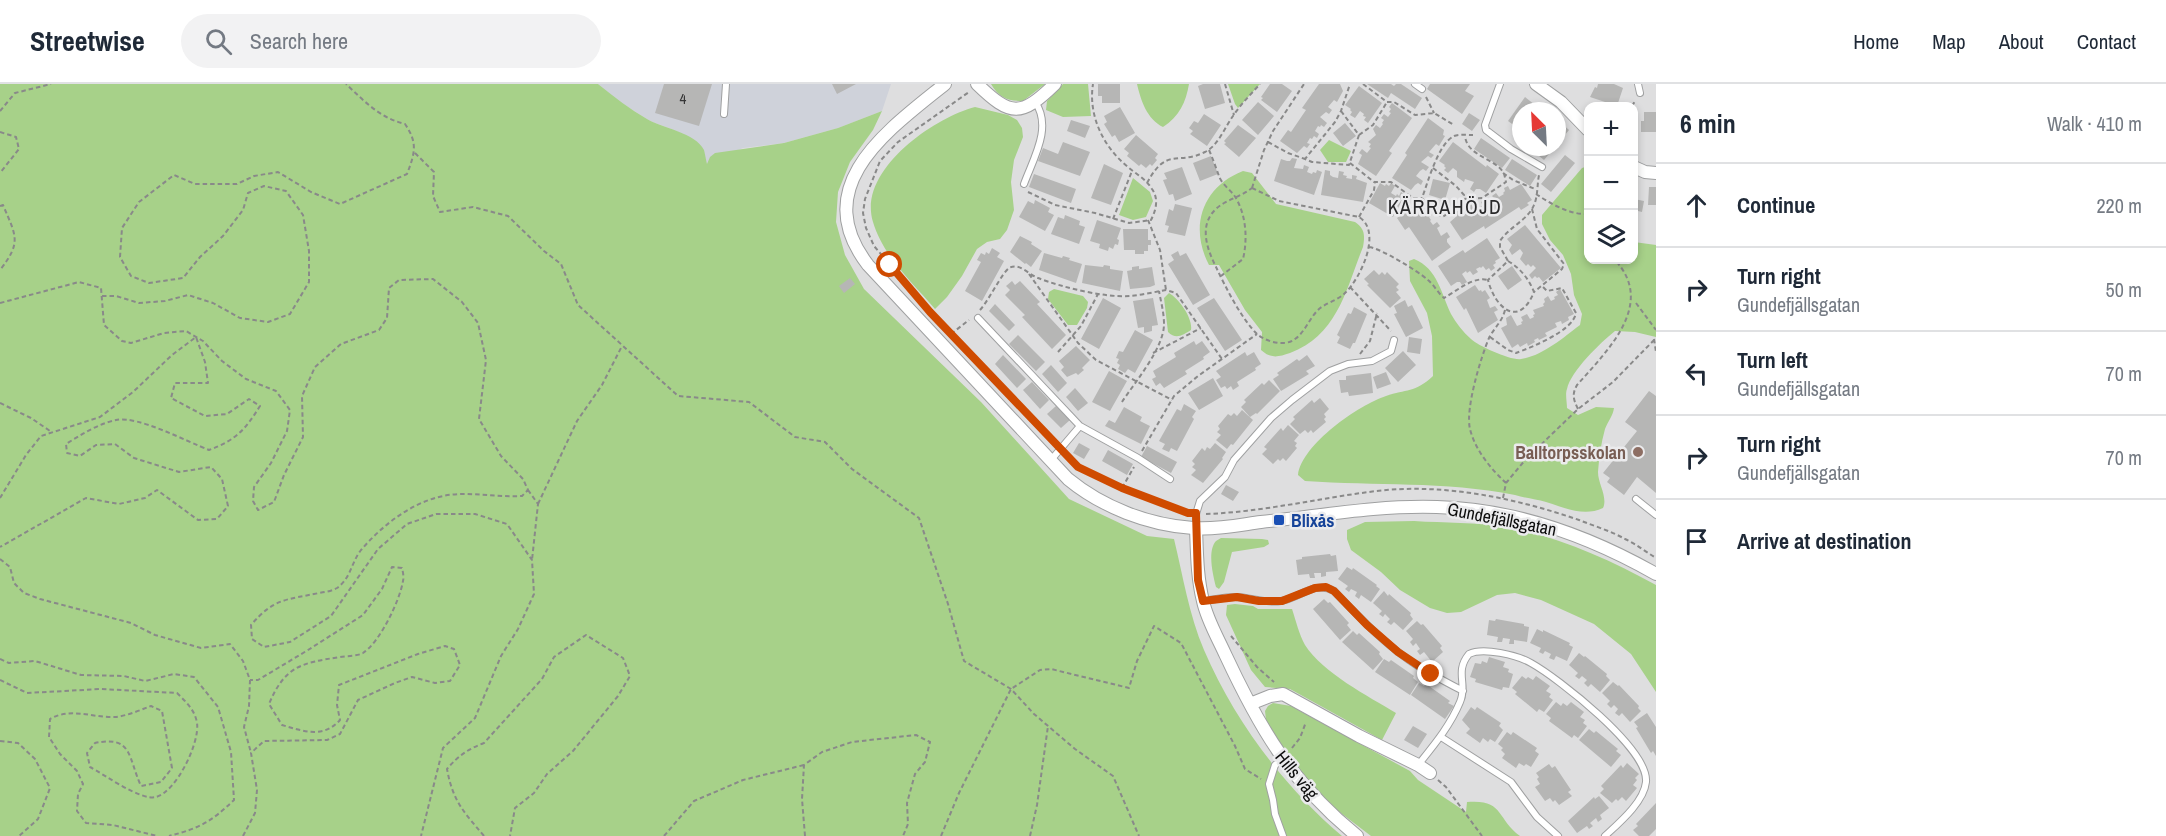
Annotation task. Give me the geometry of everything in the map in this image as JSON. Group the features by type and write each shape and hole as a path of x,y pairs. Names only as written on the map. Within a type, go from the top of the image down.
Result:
{"street":[{"name":"Gundefjällsgatan","path":"945,84 886,133 865,158 849,190 847,213 854,243 868,265 1082,490 1118,509 1142,518 1196,528 1357,510 1438,507 1506,515 1554,527 1593,542 1656,574"},
{"path":"978,84 1003,106 1020,109 1035,102 1054,84"},
{"path":"1536,84 1561,102 1584,126"},
{"path":"1638,169 1656,173"},
{"path":"1196,528 1198,580 1206,612 1250,704 1270,696 1283,694 1430,773"},
{"name":"Hills väg","path":"1250,704 1282,760 1331,815 1357,836"}],"lane":[{"path":"724,114 726,84"},
{"path":"1415,84 1422,89"},
{"path":"1500,84 1485,125 1486,130 1542,167"},
{"path":"1638,84 1640,93"},
{"path":"1024,184 1043,129 1042,116 1035,102"},
{"path":"978,318 1080,426 1170,479"},
{"path":"1196,528 1196,513 1204,496 1226,477 1234,460 1271,418 1330,372 1341,366 1372,361 1391,351 1394,340"},
{"path":"1051,460 1080,426"},
{"path":"1636,499 1656,515"},
{"path":"1203,601 1237,597 1265,602 1282,601 1315,588 1326,587 1334,591 1370,628 1398,652 1419,667 1463,691"},
{"path":"1418,765 1441,737 1460,702 1463,691 1461,665 1469,654 1482,651 1531,663 1573,693 1621,734 1644,766 1646,784 1642,793 1626,817 1605,836"},
{"path":"1441,737 1511,782 1537,817 1558,836"},
{"path":"1282,760 1275,765 1269,784 1275,814 1283,836"}],"path":[{"path":"0,111 15,93 51,84"},
{"path":"102,296 116,296 139,303 165,301 188,295 213,303 240,318 268,322 290,314 309,282 309,251 303,215 285,191 264,186 248,193 243,210 223,236 200,257 183,278 149,283 131,276 120,257 122,228 139,202 174,175 195,184 225,184 278,172 311,192 340,204 407,174 415,153 413,135 405,124 393,121 376,111 346,84"},
{"path":"978,84 905,136 880,161 865,199 863,213 866,228 874,246 951,334 1078,467 1122,488 1188,513 1239,511 1369,492 1399,490 1467,493 1503,498 1592,525 1624,538 1656,558"},
{"path":"1024,184 1029,192 1055,205 1129,223 1148,220 1156,210 1153,190 1112,150 1096,122 1092,101 1093,84"},
{"path":"1225,84 1234,115"},
{"path":"1147,183 1154,170 1168,159 1196,156 1209,150 1260,84"},
{"path":"1252,188 1260,194 1279,201 1359,217 1364,220 1370,231 1369,247 1350,287 1337,299 1317,311 1304,331 1287,344 1266,340 1257,334 1238,307 1221,276 1208,248 1204,230 1212,212 1252,188 1268,142 1280,118 1304,84"},
{"path":"1305,159 1335,122 1350,84"},
{"path":"1363,84 1387,102 1394,102 1415,115 1434,113"},
{"path":"1422,89 1434,113 1454,125"},
{"path":"1350,163 1359,135 1373,125 1387,102"},
{"path":"1341,111 1359,135"},
{"path":"0,132 16,137 19,149 0,173"},
{"path":"1465,135 1471,148 1513,180 1567,210 1584,214"},
{"path":"1422,198 1445,144 1454,136 1473,135"},
{"path":"1268,142 1298,158 1312,162 1350,163 1375,183 1391,182 1413,198 1422,198"},
{"path":"1209,150 1219,171 1219,177 1236,198 1245,224 1243,259 1221,276"},
{"path":"415,153 434,172 433,196 440,212 473,207 508,216 561,264 578,305 678,396 749,402 795,438 825,442 852,469 919,518 948,603 964,661 1011,689 1048,726 1113,776 1139,836"},
{"path":"1534,292 1516,265 1508,261 1500,247 1500,240 1532,209 1542,167"},
{"path":"1433,168 1456,186 1464,195 1464,199"},
{"path":"1113,219 1133,171"},
{"path":"1503,172 1506,182"},
{"path":"1422,198 1432,211 1442,217 1451,212 1464,199 1482,198 1513,180"},
{"path":"1359,217 1374,190 1375,183"},
{"path":"0,206 3,205 15,241 13,254 0,270"},
{"path":"1488,280 1501,307 1515,312 1524,309 1534,292 1543,287 1562,269 1564,264 1537,230 1532,209"},
{"path":"1148,220 1160,250 1166,290"},
{"path":"1369,247 1383,250 1422,275 1444,298 1472,281 1481,278 1488,280"},
{"path":"1488,280 1508,261"},
{"path":"1618,264 1630,278 1635,293"},
{"path":"951,334 974,316 989,300 1010,267 1017,266 1038,278 1098,294 1130,296 1166,290 1176,293 1222,359"},
{"path":"1028,274 1078,343 1096,360 1172,400"},
{"path":"0,303 79,282 101,288 104,325 122,341 131,343 164,333 186,331 203,341 222,362 246,379 276,391 290,410 287,431 272,463 254,487 253,501 258,510 274,502 284,474 303,437 302,396 315,367 341,344 380,330 387,318 389,288 399,280 433,279 462,302 478,323 486,360 479,419 501,456 523,479 538,504"},
{"path":"1350,287 1377,313 1391,330 1394,340"},
{"path":"1490,337 1516,353 1574,321 1576,313 1562,288 1547,291 1543,287"},
{"path":"1122,402 1153,353 1163,332 1164,322 1159,291"},
{"path":"1058,352 1089,313 1098,294"},
{"path":"1578,409 1573,400 1573,393 1577,385 1626,329 1636,303 1656,330"},
{"path":"1506,310 1503,319 1490,337 1472,395 1470,428 1488,465 1506,483"},
{"path":"1354,363 1370,341 1377,313"},
{"path":"1153,353 1201,328"},
{"path":"1122,488 1172,400 1183,387 1257,334"},
{"path":"0,498 26,454 40,436 100,417 133,392 172,355 196,337"},
{"path":"0,547 86,498 119,504 145,498 157,490 198,520 217,519 228,506 222,479 211,467 179,472 134,458 115,444 96,445 80,456 68,453 66,444 90,429 119,419 148,424 209,450 229,443 250,422 260,406 249,399 227,414 205,416 171,398 175,383 208,383 205,362 196,337"},
{"path":"1503,498 1506,483 1526,459 1578,409 1613,382 1655,338"},
{"path":"1655,338 1656,352"},
{"path":"421,836 442,748 475,718 501,656 518,629 534,594 532,560 538,504 577,421 602,385 622,346"},
{"path":"0,404 31,418 51,432"},
{"path":"528,490 522,496 460,494 423,501 395,518 359,552 348,578 335,590 279,601 264,610 251,625 252,639 264,647 290,642 331,616 378,549 407,524 436,514 475,514 507,524 532,560"},
{"path":"0,559 10,567 14,583 24,593 40,599 131,623 155,635 201,648 230,644 243,661 250,680 249,706 244,727 257,790 255,813 243,836"},
{"path":"250,680 258,680 363,615 382,589 392,567 402,568 404,579 396,604 382,631 363,653 322,660 295,668 277,684 269,704 282,725 312,733 332,728 340,720 337,705 339,685 417,654 445,646 454,650 460,665 450,681 435,683 412,677 358,700 340,734 327,740 264,741 251,753"},
{"path":"940,836 1011,689 1040,670 1051,669 1129,688 1137,661 1154,626 1181,643 1245,769 1269,784"},
{"path":"484,836 461,809 450,789 447,769 470,748 484,743 542,679 554,657 586,635 623,658 630,676 618,696 573,751 547,774 534,793 515,808 510,836"},
{"path":"1231,636 1283,694"},
{"path":"0,658 9,663 35,661 81,675 124,676 145,681 174,674 194,677 218,707 231,752 234,800 217,816 197,828 169,836"},
{"path":"0,680 27,693 101,689 177,693 192,709 197,725 190,754 171,789 156,797 144,797 90,767 87,753 94,743 111,740 122,745 131,756 134,771 141,786 161,782 172,768 162,711 151,706 115,717 82,713 58,714 50,719 49,737 60,754 77,771 83,784 78,794 77,811 86,823 113,825 157,836"},
{"path":"1282,760 1300,738 1311,710"},
{"path":"1030,836 1037,806 1048,726"},
{"path":"664,836 694,801 744,780 804,765 822,752 852,742 916,735 930,742 925,762 915,774 908,802 908,824 903,836"},
{"path":"0,741 18,742 35,759 50,788 38,819 19,836"},
{"path":"804,765 802,799 805,836"},
{"path":"1430,773 1446,787 1482,836"}],"shaded area":[{"path":"598,84 891,84 882,111 838,128 784,143 743,148 707,165 703,149 690,138 650,121 617,100"}],"green space":[{"path":"0,84 598,84 647,119 694,139 704,150 707,164 715,153 784,143 838,128 882,111 873,130 850,162 838,192 836,222 845,255 864,289 981,402 1069,499 1147,536 1174,539 1199,637 1230,702 1262,751 1281,774 1300,796 1342,836 0,836"},
{"path":"991,84 1045,84 1023,101 1004,98"},
{"path":"1063,84 1088,84 1091,116 1063,117 1046,110 1047,101"},
{"path":"1137,84 1189,84 1181,108 1163,127 1157,124 1149,114"},
{"path":"1228,84 1260,84 1238,108"},
{"path":"975,107 1008,115 1017,120 1022,128 1023,137 1014,160 1011,182 1014,210 1007,230 1000,239 987,242 977,249 962,276 935,309 899,268 884,246 873,222 871,203 876,184 887,166 902,150 939,122"},
{"path":"1329,140 1351,151 1346,162 1328,162 1320,150"},
{"path":"1584,167 1584,264 1638,264 1638,243 1656,245 1656,337 1635,332 1615,331 1580,366 1566,391 1567,408 1578,415 1596,407 1614,408 1605,429 1599,461 1598,477 1604,499 1603,508 1582,512 1538,500 1489,491 1436,486 1305,481 1298,475 1310,451 1333,427 1361,408 1386,396 1415,388 1433,376 1432,336 1427,313 1410,281 1409,261 1414,259 1422,263 1434,275 1451,314 1468,336 1480,345 1503,355 1521,359 1537,354 1580,325 1582,314 1574,295 1571,274 1563,255 1550,240 1542,224 1542,215"},
{"path":"1243,171 1252,173 1276,204 1355,222 1364,233 1363,247 1351,279 1330,323 1306,345 1282,355 1271,356 1261,350 1262,332 1245,310 1219,265 1209,265 1200,237 1203,210 1209,198 1229,178"},
{"path":"1133,178 1150,192 1153,201 1146,217 1133,220 1119,215"},
{"path":"1054,289 1083,296 1088,302 1077,325 1068,325 1048,299 1049,292"},
{"path":"1169,293 1181,304 1190,320 1191,330 1180,336 1174,336 1168,332 1164,298"},
{"path":"1414,521 1483,524 1526,531 1583,550 1656,585 1656,692 1631,654 1594,624 1541,600 1515,593 1497,595 1461,612 1447,613 1430,608 1400,590 1381,572 1351,550 1347,539 1347,530 1365,522"},
{"path":"1221,538 1262,539 1268,540 1269,544 1264,547 1232,552 1224,582 1219,589 1216,587 1211,557 1213,545"},
{"path":"1227,605 1253,606 1258,609 1292,609 1305,645 1323,665 1347,683 1396,713 1382,740 1290,689 1265,687 1251,670 1226,615"},
{"path":"1273,703 1291,706 1410,771 1418,780 1466,812 1467,802 1479,802 1494,807 1520,836 1371,836 1329,804 1311,786 1273,736 1265,711"}],"building":[{"path":"664,84 712,84 699,126 655,113"},
{"path":"832,84 856,84 837,94"},
{"path":"1098,84 1120,84 1120,103 1102,103 1102,96 1098,96"},
{"path":"1220,84 1225,103 1205,109 1198,86"},
{"path":"1270,84 1282,84 1292,91 1277,112 1261,100"},
{"path":"1319,84 1340,84 1343,91 1337,102 1334,100 1328,107 1332,110 1329,114 1326,112 1320,117 1327,123 1324,127 1318,126 1315,131 1319,134 1317,138 1314,136 1310,138 1307,148 1304,146 1297,153 1280,141 1288,130 1291,132 1306,110 1302,108"},
{"path":"1367,84 1394,86 1401,84 1422,98 1415,109 1391,93 1388,98"},
{"path":"1430,84 1470,84 1465,91 1474,96 1462,114 1427,89"},
{"path":"1598,84 1614,84 1623,88 1618,102 1605,102 1590,97 1595,87 1597,88"},
{"path":"1359,86 1382,103 1368,123 1360,111 1355,118 1350,115 1351,109 1345,105"},
{"path":"1525,97 1531,102 1521,102"},
{"path":"1258,102 1274,116 1258,135 1242,120"},
{"path":"1392,103 1412,118 1389,151 1392,153 1376,176 1358,164 1362,155 1359,153 1362,149 1367,153 1371,148 1368,142 1376,135 1373,129 1376,125 1380,128 1383,124 1384,120 1381,118 1384,114 1388,117 1391,113 1389,107"},
{"path":"1120,107 1135,133 1119,142 1115,135 1112,137 1104,124 1107,122 1104,116"},
{"path":"1644,112 1656,112 1656,132 1641,132"},
{"path":"1469,113 1480,120 1472,131 1462,124"},
{"path":"1204,114 1221,125 1207,146 1190,134 1193,131 1189,128 1194,121 1198,123"},
{"path":"1428,118 1444,130 1443,135 1445,136 1439,146 1436,144 1429,152 1434,155 1431,158 1428,156 1421,162 1429,167 1426,171 1423,169 1420,171 1416,176 1423,181 1421,185 1418,183 1411,190 1392,178"},
{"path":"1071,120 1090,126 1085,138 1067,131"},
{"path":"1345,123 1356,136 1343,146 1333,133"},
{"path":"1238,125 1256,138 1239,157 1224,144"},
{"path":"1136,135 1158,154 1152,166 1150,164 1146,168 1141,164 1139,166 1127,156 1129,153 1124,149"},
{"path":"1481,138 1510,158 1502,168 1474,149"},
{"path":"1063,142 1090,152 1080,176 1038,161 1043,148 1058,154"},
{"path":"1453,142 1499,174 1486,193 1480,189 1474,192 1470,189 1474,182 1465,179 1464,182 1457,177 1457,171 1453,168 1448,173 1444,170 1445,165 1439,161"},
{"path":"1211,156 1218,174 1200,181 1193,163"},
{"path":"1564,156 1575,163 1551,192 1541,184"},
{"path":"1292,158 1297,159 1294,168 1303,169 1304,165 1309,167 1307,172 1312,174 1317,170 1322,172 1314,195 1274,181 1281,159 1290,161"},
{"path":"1512,159 1537,175 1530,186 1505,170"},
{"path":"1104,164 1123,173 1111,205 1091,198"},
{"path":"1182,167 1192,194 1175,201 1173,194 1169,195 1163,180 1167,179 1164,173"},
{"path":"1325,170 1330,171 1333,177 1338,178 1339,171 1344,172 1343,175 1347,176 1346,178 1352,179 1352,175 1357,176 1356,179 1367,183 1363,202 1321,195"},
{"path":"1034,174 1076,189 1071,203 1029,187"},
{"path":"1433,179 1450,183 1445,200 1429,195"},
{"path":"1380,183 1389,186 1391,183 1395,186 1391,193 1396,196 1397,194 1399,196 1401,192 1405,195 1393,217 1369,203"},
{"path":"1521,184 1532,200 1527,203 1529,205 1521,210 1519,207 1485,229 1484,226 1462,240 1450,222 1457,216 1455,213 1459,210 1463,216 1471,204 1476,212 1483,206 1481,202 1485,200 1488,204 1492,202 1494,198 1492,196 1496,193 1499,197 1504,194 1504,188 1508,186 1510,190"},
{"path":"1649,187 1656,187 1656,205 1648,205"},
{"path":"1035,200 1050,208 1048,212 1054,215 1045,231 1019,217 1028,201 1034,204"},
{"path":"1638,200 1644,201 1642,212 1638,211"},
{"path":"1417,203 1420,207 1417,213 1421,217 1429,211 1432,215 1429,217 1430,221 1433,225 1437,222 1440,226 1437,228 1441,236 1447,232 1450,237 1447,242 1451,247 1432,261 1409,227 1405,230 1397,218"},
{"path":"1175,204 1192,208 1185,236 1167,232 1169,226 1165,225 1169,209 1173,211"},
{"path":"1065,215 1080,221 1079,225 1085,227 1079,244 1051,234 1058,217 1064,219"},
{"path":"1097,220 1121,228 1117,239 1119,240 1118,245 1115,244 1113,249 1109,247 1108,251 1099,248 1100,244 1090,241"},
{"path":"1525,225 1561,268 1543,282 1539,277 1535,276 1532,279 1529,275 1536,268 1528,264 1526,266 1520,259 1523,253 1520,249 1512,255 1509,250 1512,245 1507,239"},
{"path":"1123,229 1148,229 1148,240 1151,240 1151,245 1148,245 1148,251 1144,251 1144,254 1135,254 1135,250 1124,250"},
{"path":"1020,236 1032,242 1031,244 1042,251 1031,267 1010,252"},
{"path":"1487,238 1500,258 1493,265 1495,268 1491,271 1489,268 1486,270 1483,266 1476,269 1478,272 1473,275 1470,271 1467,273 1466,271 1462,274 1467,282 1462,285 1457,282 1451,286 1438,266 1463,250 1465,253"},
{"path":"992,248 1000,253 997,257 1004,261 982,301 965,291 981,262 977,260 981,253 989,254"},
{"path":"1178,251 1180,256 1186,253 1210,295 1193,305 1168,264 1174,260 1171,255"},
{"path":"1044,253 1070,258 1069,260 1082,264 1076,283 1039,270"},
{"path":"1085,265 1103,267 1104,265 1110,266 1110,269 1123,271 1120,291 1082,283"},
{"path":"1139,266 1139,269 1152,267 1155,285 1130,289 1127,271"},
{"path":"1512,266 1522,280 1508,290 1498,276"},
{"path":"1374,270 1379,275 1382,272 1385,275 1387,272 1399,284 1396,287 1399,290 1396,292 1401,298 1390,308 1364,279"},
{"path":"850,278 855,284 844,293 839,286"},
{"path":"1012,281 1015,285 1020,281 1040,302 1037,304 1066,335 1052,349 1022,317 1025,315 1005,295 1010,290 1006,286"},
{"path":"1475,285 1479,291 1485,290 1490,298 1487,300 1490,308 1495,306 1498,310 1494,312 1498,320 1478,333 1466,308 1464,310 1456,297"},
{"path":"1560,289 1574,314 1562,324 1561,321 1555,323 1557,327 1545,333 1547,336 1534,340 1535,342 1528,346 1527,343 1520,347 1518,344 1512,348 1501,328 1507,325 1506,318 1511,315 1517,326 1522,324 1521,317 1527,314 1530,319 1534,317 1533,310 1544,306 1544,299 1548,296 1551,301 1555,299 1554,297 1558,295 1556,292"},
{"path":"1103,298 1121,308 1099,349 1081,339"},
{"path":"1153,298 1158,325 1152,326 1152,331 1144,333 1144,327 1138,328 1133,301"},
{"path":"1214,298 1242,340 1225,351 1197,308"},
{"path":"1405,300 1408,307 1412,305 1423,328 1406,337 1394,314 1397,313 1394,306"},
{"path":"995,304 1015,325 1009,331 989,311"},
{"path":"1354,307 1367,314 1355,343 1350,349 1337,343 1340,337 1337,335 1348,313 1351,314"},
{"path":"1135,330 1153,340 1135,373 1128,369 1125,373 1118,369 1119,359 1116,358 1119,351 1123,352"},
{"path":"1018,335 1045,362 1036,371 1009,344"},
{"path":"1409,337 1422,339 1420,354 1407,352"},
{"path":"1194,341 1196,345 1202,341 1210,352 1203,357 1204,359 1185,371 1187,374 1164,388 1160,383 1156,386 1152,379 1156,377 1153,371 1176,357 1174,353"},
{"path":"1076,346 1090,360 1078,375 1076,373 1067,377 1061,370 1064,367 1059,361"},
{"path":"1403,351 1416,365 1398,382 1385,368"},
{"path":"1245,352 1247,356 1254,352 1261,364 1237,382 1239,386 1233,390 1231,386 1227,389 1225,386 1221,388 1216,380 1221,377 1216,371"},
{"path":"1003,355 1026,379 1017,388 995,364"},
{"path":"1307,355 1315,366 1306,371 1309,374 1281,391 1273,379 1279,375 1277,373"},
{"path":"1051,365 1067,383 1058,392 1042,374"},
{"path":"1109,371 1127,381 1110,411 1092,402"},
{"path":"1386,372 1391,384 1377,389 1373,377"},
{"path":"1371,373 1373,393 1349,396 1348,392 1341,393 1339,380 1346,380 1346,376"},
{"path":"1213,378 1223,396 1199,410 1188,393"},
{"path":"1269,380 1280,391 1257,414 1250,417 1241,407 1246,402 1244,400 1262,383 1264,385"},
{"path":"1032,382 1049,400 1040,409 1023,390"},
{"path":"1075,388 1088,403 1078,411 1066,397"},
{"name":"Balltorpsskolan","path":"1649,391 1656,396 1656,493 1637,477 1624,495 1607,482 1610,478 1603,473 1637,431 1625,422"},
{"path":"1320,398 1329,409 1324,414 1326,422 1313,433 1311,430 1308,433 1305,430 1300,434 1290,424 1295,419 1293,417 1312,400 1314,403"},
{"path":"1184,404 1196,411 1192,417 1194,419 1177,451 1171,448 1169,452 1162,449 1165,444 1159,441 1177,409 1181,411"},
{"path":"1056,406 1070,420 1061,428 1047,414"},
{"path":"1124,407 1142,417 1140,421 1150,426 1141,444 1105,426 1109,420 1115,423"},
{"path":"1242,410 1253,420 1227,449 1216,440 1221,435 1217,432 1220,429 1218,426 1228,414 1231,416 1234,413 1237,416"},
{"path":"1288,425 1299,435 1294,441 1297,443 1295,446 1297,448 1286,461 1283,458 1280,461 1278,459 1273,464 1262,454 1267,449 1264,447 1281,428 1283,431"},
{"path":"1079,443 1090,449 1084,459 1073,453"},
{"path":"1215,443 1226,452 1203,483 1191,475 1196,470 1192,467 1195,464 1192,461 1202,448 1205,451 1207,447 1210,449"},
{"path":"1147,446 1177,462 1171,473 1141,457"},
{"path":"1108,450 1133,464 1127,475 1102,461"},
{"path":"1226,485 1239,492 1233,501 1221,494"},
{"path":"1330,554 1331,556 1336,555 1338,571 1326,572 1326,576 1321,577 1321,573 1314,573 1315,578 1310,578 1309,574 1298,575 1296,560 1302,557"},
{"path":"1347,567 1352,570 1353,568 1380,589 1371,602 1361,595 1359,599 1355,596 1357,592 1351,589 1349,592 1345,589 1348,586 1338,579"},
{"path":"1384,591 1411,613 1413,619 1403,630 1394,622 1391,625 1387,622 1390,619 1385,614 1383,617 1379,614 1382,611 1373,603"},
{"path":"1324,599 1330,602 1349,623 1347,625 1351,630 1340,640 1313,609"},
{"path":"1496,619 1529,627 1527,642 1514,640 1514,644 1509,644 1510,639 1503,638 1502,642 1497,642 1498,637 1487,635 1489,620 1495,621"},
{"path":"1417,621 1423,624 1442,646 1440,648 1443,652 1432,662 1424,652 1420,655 1417,651 1420,649 1416,643 1413,646 1410,642 1413,639 1406,631"},
{"path":"1537,629 1570,643 1569,645 1573,647 1567,661 1556,656 1554,660 1549,658 1551,654 1545,651 1543,654 1539,652 1541,648 1530,643"},
{"path":"1353,631 1357,635 1359,633 1380,652 1383,659 1373,670 1342,642"},
{"path":"1579,653 1607,674 1610,680 1600,692 1591,684 1588,687 1584,683 1587,680 1582,676 1579,679 1575,676 1578,673 1569,665"},
{"path":"1489,657 1505,662 1503,667 1509,669 1508,672 1513,674 1509,688 1503,687 1502,690 1475,682 1476,679 1470,677 1475,663 1481,664 1482,661 1487,663"},
{"path":"1384,659 1389,662 1391,660 1414,676 1413,678 1418,682 1410,695 1375,672"},
{"path":"1522,676 1533,680 1536,676 1550,686 1546,691 1551,694 1549,697 1553,700 1544,712 1539,709 1537,712 1515,694 1517,692 1512,688"},
{"path":"1613,682 1619,685 1639,706 1641,711 1630,722 1622,713 1619,716 1615,713 1618,709 1614,705 1611,708 1607,704 1610,701 1602,693"},
{"path":"1419,683 1424,686 1426,684 1454,706 1445,719 1411,695"},
{"path":"1556,702 1561,706 1563,703 1567,706 1571,702 1584,712 1580,717 1585,720 1583,723 1587,726 1578,738 1574,735 1572,738 1549,721 1551,718 1546,714"},
{"path":"1471,707 1475,710 1477,707 1501,723 1499,726 1503,730 1495,742 1490,739 1488,742 1483,738 1480,743 1466,733 1470,729 1462,720"},
{"path":"1647,713 1656,727 1656,756 1653,751 1651,753 1634,722"},
{"path":"1413,726 1427,734 1418,748 1404,740"},
{"path":"1589,729 1594,733 1596,731 1618,749 1616,751 1621,755 1611,767 1579,740"},
{"path":"1507,732 1511,735 1513,732 1537,748 1535,751 1539,754 1531,767 1519,763 1516,768 1502,758 1505,754 1501,750 1503,748 1498,744"},
{"path":"1627,763 1639,774 1633,785 1637,788 1626,801 1622,797 1612,803 1600,793 1604,789 1601,786 1621,765 1623,768"},
{"path":"1549,764 1552,768 1555,766 1571,790 1568,792 1572,796 1559,805 1550,798 1545,801 1535,787 1540,784 1536,773"},
{"path":"1599,796 1609,808 1600,815 1602,819 1598,822 1596,818 1590,823 1593,826 1589,829 1587,826 1577,833 1568,821 1594,797 1595,799"},
{"path":"1656,803 1656,829 1649,836 1639,836 1633,830 1638,826 1636,824"}],"place":[{"name":"Balltorpsskolan","path":"1638,452"},
{"name":"Blixås","path":"1279,520"}],"district":[{"name":"KÄRRAHÖJD","path":"1445,206"}],"route":[{"path":"890,265 930,312 1078,467 1122,488 1188,513 1196,513 1198,580 1203,601 1237,597 1259,601 1282,601 1315,588 1326,587 1334,591 1377,635 1431,674"}]}
